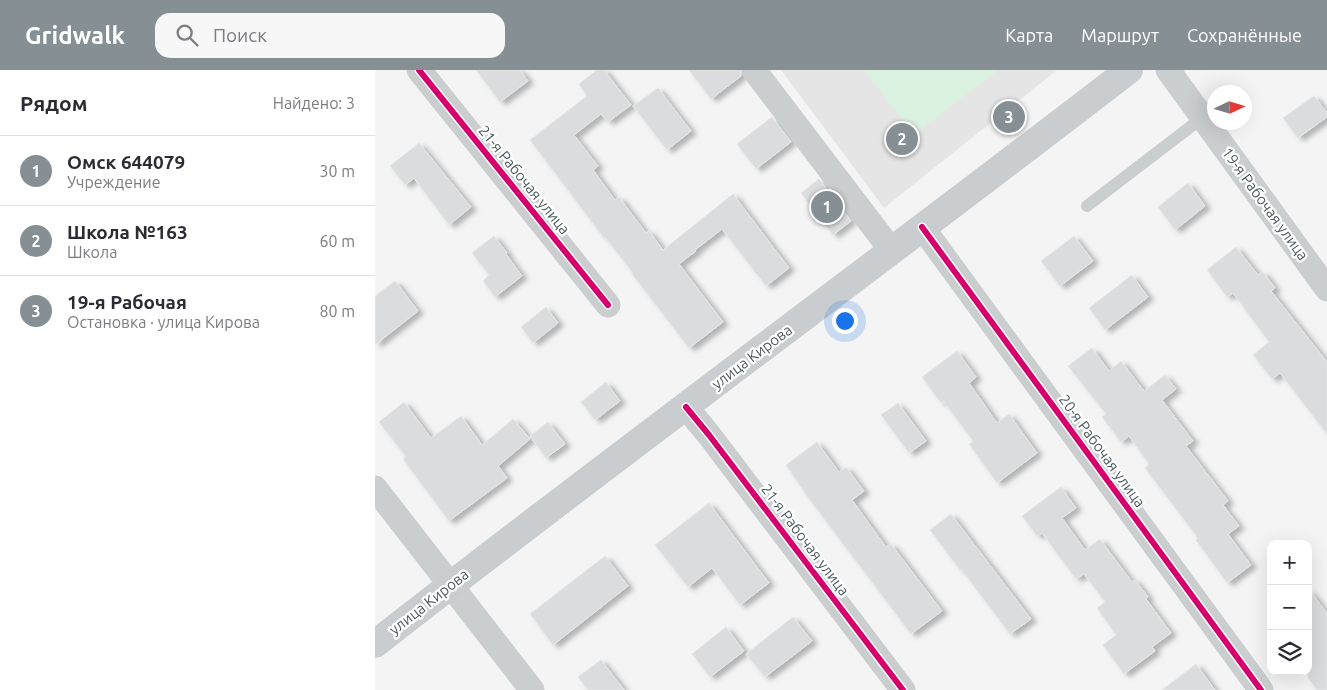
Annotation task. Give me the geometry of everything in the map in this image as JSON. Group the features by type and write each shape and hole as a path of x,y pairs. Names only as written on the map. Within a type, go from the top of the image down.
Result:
{"main road":[{"name":"улица Кирова","path":"375,644 450,585 1129,70"}],"street":[{"name":"21-я Рабочая улица","path":"419,70 608,305"},
{"path":"753,70 892,251"},
{"name":"19-я Рабочая улица","path":"1168,70 1327,289"},
{"name":"20-я Рабочая улица","path":"922,227 1261,690"},
{"name":"21-я Рабочая улица","path":"685,407 721,450 903,690"},
{"path":"375,488 532,690"}],"lane":[{"path":"1087,206 1202,118"}],"shaded area":[{"path":"781,70 1057,70 884,208"}],"green space":[{"path":"864,70 998,70 914,135"}],"building":[{"path":"476,70 520,70 528,81 500,102"},
{"path":"597,70 604,70 631,105 608,122 601,114 574,135 598,166 593,170 615,200 619,197 646,233 649,231 663,250 733,194 789,268 766,286 722,229 695,250 679,264 723,322 689,348 530,140 587,96 579,84"},
{"path":"689,70 740,70 741,76 711,99"},
{"path":"658,88 691,131 667,150 633,106"},
{"path":"1314,96 1327,113 1327,117 1298,138 1283,118"},
{"path":"772,117 791,142 756,169 737,144"},
{"path":"419,143 471,207 449,225 414,178 405,185 390,166"},
{"path":"819,179 851,221 833,235 801,193"},
{"path":"1188,183 1205,206 1175,230 1158,207"},
{"path":"494,236 522,276 495,297 483,281 489,275 472,253"},
{"path":"1074,236 1093,261 1060,286 1041,261"},
{"path":"1236,247 1258,275 1263,272 1275,288 1271,291 1327,362 1327,434 1280,373 1272,379 1253,355 1269,342 1233,293 1227,297 1207,270"},
{"path":"1132,275 1148,297 1105,330 1089,308"},
{"path":"395,281 418,311 375,345 375,296"},
{"path":"546,307 558,323 533,343 521,327"},
{"path":"1092,348 1109,371 1121,361 1144,391 1165,375 1176,389 1162,400 1193,441 1186,446 1228,501 1223,505 1239,526 1228,534 1251,565 1227,583 1196,540 1198,538 1145,468 1149,464 1129,436 1121,442 1102,417 1106,414 1068,366"},
{"path":"957,351 976,377 969,383 997,423 1009,414 1037,453 997,483 969,444 973,441 944,402 941,403 922,377"},
{"path":"606,382 620,401 595,420 581,402"},
{"path":"404,402 431,438 461,416 482,445 513,419 530,439 498,466 507,478 449,521 403,459 406,457 379,422"},
{"path":"898,403 926,441 909,453 881,415"},
{"path":"548,422 565,444 546,458 530,436"},
{"path":"817,442 839,472 846,467 864,491 852,500 886,547 891,544 942,611 911,634 807,496 786,465"},
{"path":"1061,487 1076,508 1062,518 1085,550 1100,539 1132,582 1135,580 1148,597 1146,599 1171,633 1152,647 1155,651 1124,674 1103,645 1116,635 1097,608 1105,602 1084,574 1076,579 1042,533 1037,536 1022,516"},
{"path":"709,503 769,583 740,605 712,568 688,587 655,545"},
{"path":"951,514 1031,619 1010,634 930,530"},
{"path":"605,556 628,586 553,645 530,614"},
{"path":"1312,594 1327,613 1327,690 1317,690 1308,678 1308,675 1312,675"},
{"path":"793,617 812,641 765,677 746,654"},
{"path":"726,627 744,651 710,677 692,654"},
{"path":"601,660 624,690 588,690 578,677"},
{"path":"1196,664 1215,690 1162,690"}],"cycle path":[{"path":"419,70 608,305"},
{"path":"922,227 1261,690"},
{"path":"686,407 903,690"}],"place":[{"name":"19-я Рабочая","path":"1009,117"},
{"name":"Школа №163","path":"902,139"},
{"name":"Омск 644079","path":"827,207"}]}
